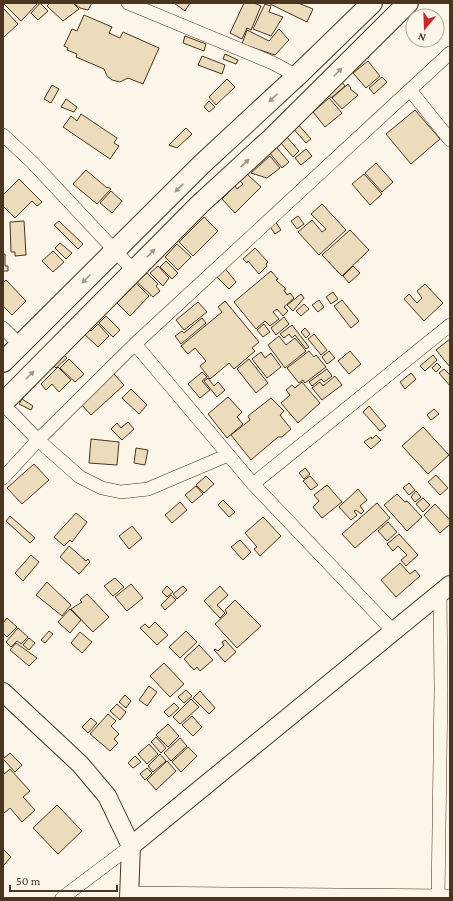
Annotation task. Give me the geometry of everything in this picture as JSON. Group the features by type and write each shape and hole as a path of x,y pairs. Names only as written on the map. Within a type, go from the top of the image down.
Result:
{"main road":[{"path":"3,362 201,165 297,76 372,3"},
{"path":"3,404 200,204 272,138 408,3"}],"street":[{"path":"128,3 273,63 297,76"},
{"path":"3,478 38,440 135,344 450,53"},
{"path":"410,90 450,140"},
{"path":"3,135 32,162 134,271"},
{"path":"253,484 450,325"},
{"path":"3,328 20,345"},
{"path":"135,344 253,484 393,631"},
{"path":"3,404 38,440 80,477 102,488 121,492 148,489 228,455"},
{"path":"62,898 131,846 393,631 445,598"},
{"path":"3,692 80,764 107,796 131,846 129,895 442,897 445,766 445,598"}],"building":[{"path":"3,3 36,3 37,4 21,21"},
{"path":"40,3 48,11 38,20 31,13"},
{"path":"50,3 73,3 79,9 63,21 47,6"},
{"path":"73,3 92,3 88,10 80,8"},
{"path":"174,3 190,3 185,11"},
{"path":"244,3 254,3 261,6 251,30 247,28 242,39 230,33"},
{"path":"268,3 298,3 313,9 307,22"},
{"path":"265,4 271,6 269,12 283,17 271,36 253,29"},
{"path":"3,8 18,24 3,38"},
{"path":"84,15 112,27 109,33 120,38 123,32 159,48 143,84 128,78 120,82 112,80 107,76 104,69 76,57 77,54 67,50 68,48 64,46 72,29 77,31"},
{"path":"279,29 289,40 275,55 242,44 247,30 269,41"},
{"path":"185,36 206,44 204,51 183,43"},
{"path":"225,54 238,60 236,64 223,59"},
{"path":"202,56 225,65 222,74 198,65"},
{"path":"368,61 380,76 366,88 353,73"},
{"path":"382,77 387,82 374,94 369,88"},
{"path":"227,79 235,87 216,105 209,97"},
{"path":"342,82 345,86 331,98 325,91"},
{"path":"348,84 351,88 350,89 358,95 342,109 332,98"},
{"path":"52,85 59,89 51,103 44,99"},
{"path":"329,98 342,113 325,127 313,112"},
{"path":"66,99 77,107 74,112 61,107"},
{"path":"209,101 215,107 209,112 204,107"},
{"path":"415,110 440,139 411,164 386,134"},
{"path":"81,114 117,138 114,143 119,146 110,159 63,127 71,116 77,121"},
{"path":"296,122 311,139 306,143 291,126"},
{"path":"186,128 192,134 177,148 169,145"},
{"path":"286,136 299,151 293,157 280,142"},
{"path":"276,147 289,162 282,168 269,152"},
{"path":"306,149 312,156 301,165 295,158"},
{"path":"270,156 280,168 267,178 251,173"},
{"path":"376,163 393,182 382,192 365,173"},
{"path":"86,170 107,188 108,187 111,189 97,204 73,184"},
{"path":"247,174 261,187 235,213 222,199 235,186 237,189 243,184 240,181"},
{"path":"364,174 382,194 370,205 352,184"},
{"path":"19,179 42,202 37,206 32,201 15,218 3,206 3,195"},
{"path":"111,191 122,201 112,213 100,203"},
{"path":"322,204 346,230 319,255 298,232 312,220 322,232 326,229 311,214"},
{"path":"298,216 304,224 297,229 291,221"},
{"path":"204,217 218,231 193,256 179,242"},
{"path":"24,221 26,255 15,256 15,252 11,252 10,222"},
{"path":"59,221 83,244 78,249 54,225"},
{"path":"275,221 281,230 275,234 269,225"},
{"path":"350,230 369,250 342,276 322,255"},
{"path":"60,243 72,253 66,259 55,248"},
{"path":"177,244 191,257 178,270 165,257"},
{"path":"255,248 268,262 266,264 267,266 259,274 248,261 247,263 243,259"},
{"path":"53,251 64,262 53,272 42,261"},
{"path":"3,254 5,254 5,266 8,266 8,271 3,271"},
{"path":"166,261 178,273 172,279 160,267"},
{"path":"158,266 169,278 163,286 150,273"},
{"path":"353,266 360,273 349,283 343,276"},
{"path":"224,267 236,282 229,289 215,275"},
{"path":"271,271 278,279 276,280 286,289 284,290 287,295 290,293 294,298 284,307 288,311 283,316 277,309 273,312 279,319 270,326 265,321 256,329 234,302"},
{"path":"147,273 158,284 156,286 160,291 153,297 134,279 138,275 141,278"},
{"path":"6,280 26,301 12,315 3,306 3,283"},
{"path":"136,283 149,296 130,316 117,303"},
{"path":"425,284 443,303 424,321 404,299 409,294 417,303 422,298 417,291"},
{"path":"333,292 338,299 331,304 326,297"},
{"path":"301,294 304,298 293,311 287,305"},
{"path":"319,300 324,307 318,312 312,305"},
{"path":"342,300 359,321 351,328 334,306"},
{"path":"225,301 259,342 252,348 255,351 234,369 229,363 210,379 200,366 206,361 195,348 188,354 181,346 222,312 218,307"},
{"path":"198,302 207,312 184,330 176,320"},
{"path":"304,304 309,309 301,316 296,311"},
{"path":"106,316 120,330 113,337 99,323"},
{"path":"284,317 289,324 276,335 271,328"},
{"path":"202,318 206,323 181,344 175,336 182,331 184,333"},
{"path":"98,324 109,336 98,347 81,331 86,327 91,331"},
{"path":"264,324 270,332 263,337 257,330"},
{"path":"292,325 309,347 306,349 295,335 292,338 289,334 284,338 280,334"},
{"path":"305,328 310,334 306,338 301,332"},
{"path":"314,334 327,350 321,355 308,339"},
{"path":"279,336 286,345 295,338 306,351 285,368 268,345"},
{"path":"450,339 450,367 436,350"},
{"path":"309,351 314,357 316,355 326,367 305,383 303,380 299,383 287,368"},
{"path":"329,351 335,358 327,364 322,357"},
{"path":"350,351 361,364 349,374 338,361"},
{"path":"61,352 67,358 56,368 51,363"},
{"path":"261,352 265,358 271,353 281,367 267,378 252,359"},
{"path":"433,355 437,360 425,371 420,366"},
{"path":"69,359 84,374 75,382 60,368"},
{"path":"249,359 268,383 256,393 237,369"},
{"path":"437,363 441,367 436,372 432,368"},
{"path":"58,367 71,380 59,392 52,384 46,390 41,384"},
{"path":"327,369 332,376 324,382 321,379 312,386 309,382"},
{"path":"444,369 450,375 450,386 439,373"},
{"path":"202,372 207,377 202,381 210,390 200,398 188,384"},
{"path":"113,373 124,385 91,415 80,403"},
{"path":"411,373 416,379 405,389 400,382"},
{"path":"335,376 342,385 322,400 312,388 320,382 323,386"},
{"path":"208,378 214,386 218,382 225,390 217,397 204,381"},
{"path":"302,382 320,403 298,423 281,403 290,395 286,390 292,385 295,388"},
{"path":"131,389 147,405 139,414 122,398"},
{"path":"228,397 242,412 237,417 243,424 227,438 208,414"},
{"path":"271,398 284,411 280,415 291,429 282,437 278,437 251,460 231,435 250,420 248,416"},
{"path":"22,399 33,406 31,410 19,404"},
{"path":"369,406 386,426 380,431 363,412"},
{"path":"434,409 439,414 431,420 427,415"},
{"path":"128,422 134,429 122,440 111,429 117,423 121,428"},
{"path":"423,427 449,455 428,474 402,446"},
{"path":"376,435 381,440 371,449 364,442 371,437 372,439"},
{"path":"91,439 119,442 117,465 89,463"},
{"path":"136,448 148,450 145,465 134,463"},
{"path":"34,464 49,480 22,504 7,488"},
{"path":"305,468 310,474 304,479 299,473"},
{"path":"436,475 448,488 440,495 428,482"},
{"path":"206,476 214,484 204,493 196,485"},
{"path":"310,476 318,485 311,490 303,481"},
{"path":"409,483 415,490 409,495 403,488"},
{"path":"327,485 342,502 322,518 313,507 319,501 314,495"},
{"path":"196,486 203,494 192,503 185,495"},
{"path":"358,489 367,500 360,506 364,511 361,514 356,510 354,511 357,515 351,520 339,507"},
{"path":"416,491 421,497 415,502 411,497"},
{"path":"397,494 405,502 407,501 422,517 407,531 384,505"},
{"path":"423,498 430,505 423,512 416,504"},
{"path":"223,500 235,512 229,517 218,505"},
{"path":"180,502 187,510 172,523 165,515"},
{"path":"377,503 390,518 355,548 342,534"},
{"path":"435,504 450,520 450,524 440,533 424,515"},
{"path":"76,513 87,522 72,542 70,540 64,546 54,537"},
{"path":"10,516 35,538 30,543 6,521"},
{"path":"263,517 281,536 260,556 254,549 257,547 245,533"},
{"path":"388,522 397,532 387,541 378,531"},
{"path":"132,526 142,538 129,549 119,536"},
{"path":"399,534 418,555 406,566 401,560 407,555 398,546 393,551 387,544"},
{"path":"240,540 251,552 243,560 231,547"},
{"path":"69,546 86,561 88,559 90,562 79,574 60,557"},
{"path":"31,555 39,562 23,581 15,573"},
{"path":"400,563 410,574 415,570 420,576 396,597 381,580"},
{"path":"115,578 124,587 113,596 104,586"},
{"path":"47,582 71,605 62,616 36,595"},
{"path":"131,584 143,598 127,611 115,597"},
{"path":"167,586 173,592 167,597 162,592"},
{"path":"183,586 187,590 177,599 173,594"},
{"path":"220,586 228,595 217,605 225,613 220,618 204,601"},
{"path":"87,594 109,617 93,632 71,609 82,602 80,600"},
{"path":"171,595 176,600 165,610 161,605"},
{"path":"235,600 261,626 237,648 215,624 227,613 225,610"},
{"path":"70,609 81,620 70,633 58,622"},
{"path":"7,618 17,627 7,637 3,633 3,623"},
{"path":"155,622 168,635 157,645 140,628 145,624 149,628"},
{"path":"18,628 28,637 21,644 17,641 11,647 6,642"},
{"path":"49,631 53,634 45,643 41,640"},
{"path":"186,631 197,642 180,658 169,647"},
{"path":"80,632 92,642 82,653 71,643"},
{"path":"29,638 35,643 29,650 23,645"},
{"path":"225,640 236,652 225,662 214,650 215,649 218,651 224,645 222,642"},
{"path":"16,643 37,658 29,666 10,650"},
{"path":"199,645 213,660 200,671 197,667 194,670 184,659"},
{"path":"164,663 184,684 170,697 150,676"},
{"path":"149,686 157,692 147,706 139,700"},
{"path":"186,690 192,696 184,703 178,697"},
{"path":"200,691 215,708 209,714 193,698"},
{"path":"125,695 131,701 126,708 119,702"},
{"path":"191,699 199,707 180,724 173,717"},
{"path":"174,703 179,708 169,717 164,712"},
{"path":"117,704 126,712 120,720 110,711"},
{"path":"108,714 116,721 111,726 119,734 114,739 118,743 110,751 90,734"},
{"path":"192,716 202,727 193,736 182,725"},
{"path":"91,718 97,723 88,733 82,727"},
{"path":"168,724 179,736 168,747 156,735"},
{"path":"156,737 166,748 161,753 151,742"},
{"path":"180,738 187,746 171,761 164,753"},
{"path":"149,744 158,754 147,764 138,754"},
{"path":"188,747 197,756 181,772 172,762"},
{"path":"10,753 22,765 15,772 3,759"},
{"path":"160,754 166,761 153,772 148,766"},
{"path":"135,756 141,762 133,768 128,763"},
{"path":"167,761 176,771 156,790 147,780"},
{"path":"147,768 152,773 145,780 140,774"},
{"path":"10,769 30,791 23,797 35,810 22,822 10,808 3,814 3,775"},
{"path":"57,805 82,831 58,854 33,828"},
{"path":"3,849 11,857 3,866"}]}
